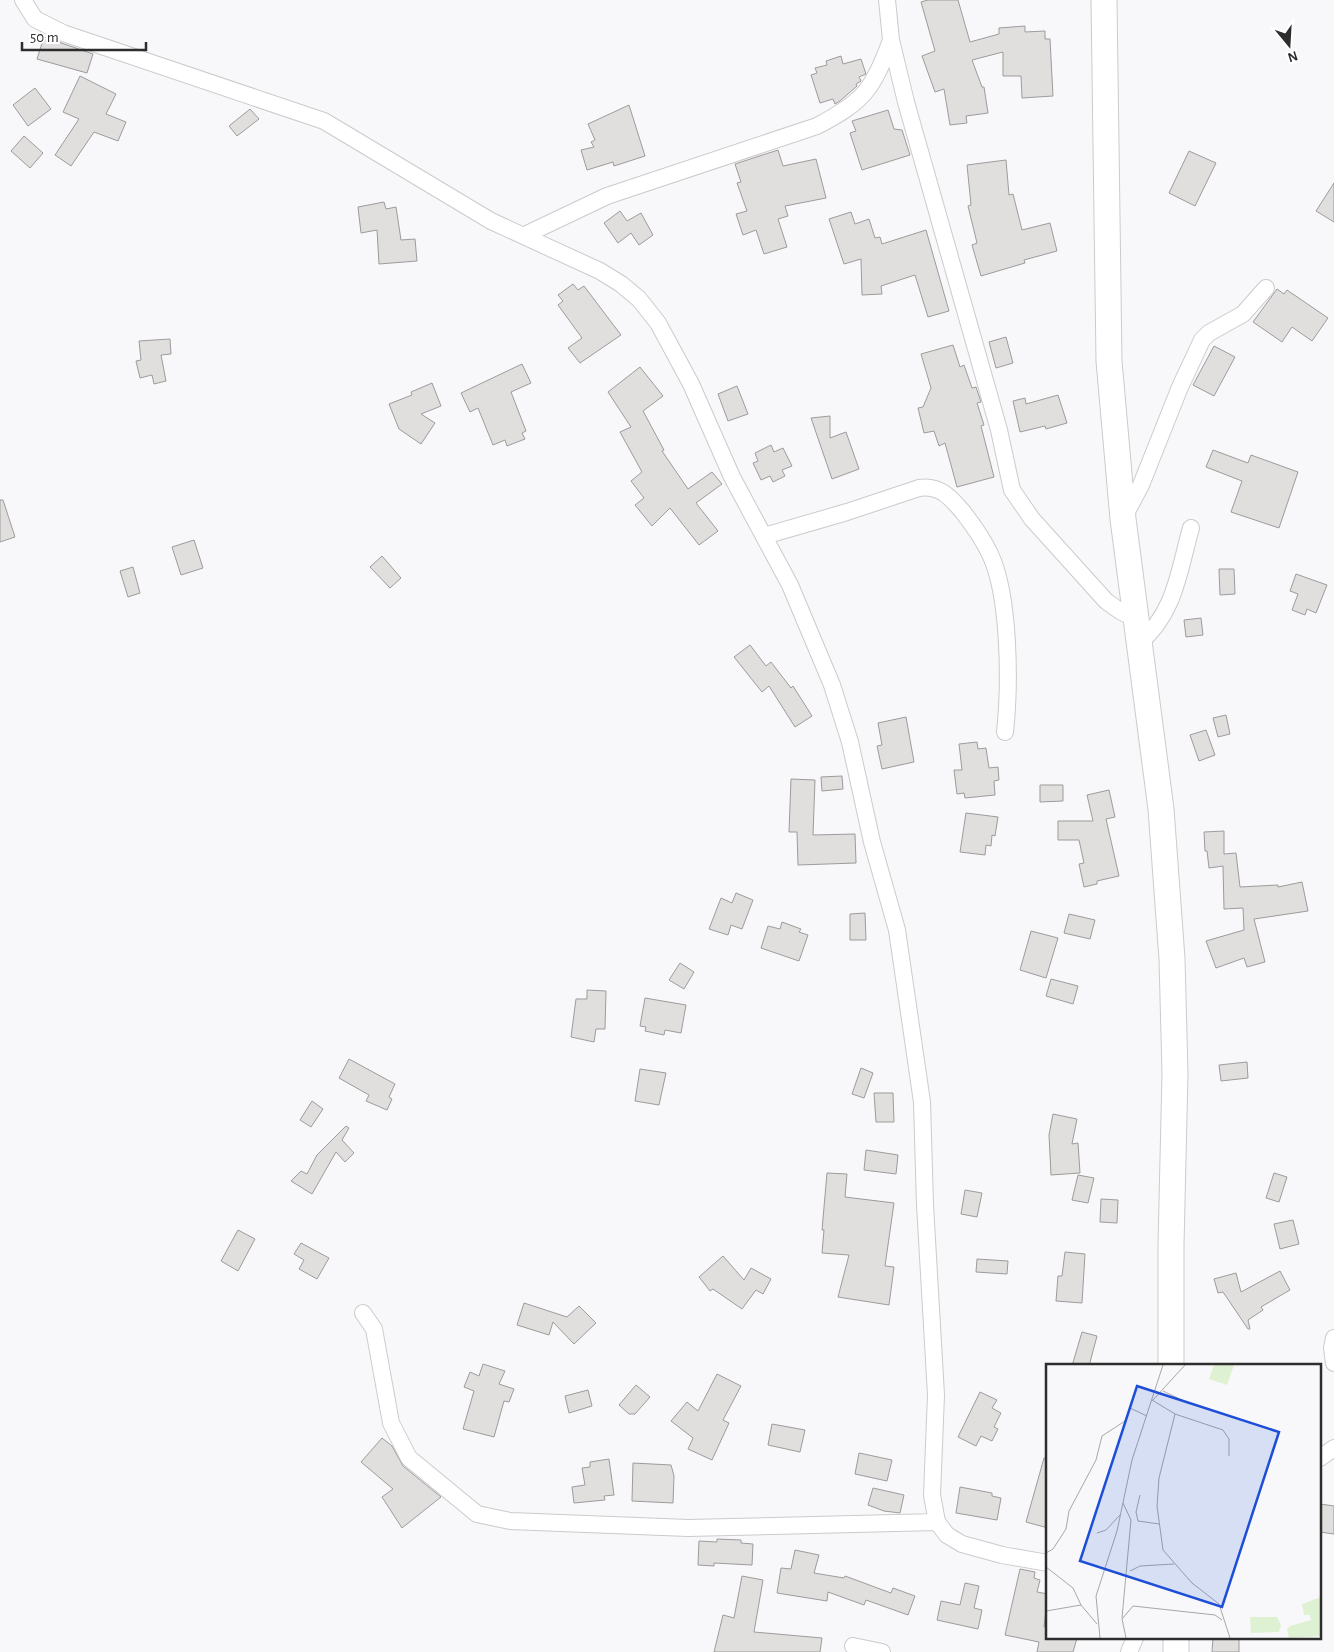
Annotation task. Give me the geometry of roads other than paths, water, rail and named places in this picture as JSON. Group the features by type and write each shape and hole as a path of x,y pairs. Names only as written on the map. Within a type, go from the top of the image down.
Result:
{"highway":[{"path":"1104,0 1109,360 1123,518 1161,809 1172,960 1176,1073 1171,1245 1171,1364"}],"street":[{"path":"23,0 35,19 63,33 324,121 492,221 600,271 622,284 639,299 658,323 691,384 732,477 790,585 832,685 850,742 872,842 901,950 922,1102 925,1205 936,1395 932,1495 937,1522 947,1535 962,1544 1002,1555 1046,1563"},
{"path":"886,0 891,40 999,430 1012,490 1032,519 1106,601 1120,612 1138,631 1155,629 1165,613 1173,595 1192,528"},
{"path":"525,235 607,196 799,133 847,110 868,90 882,64 891,40"},
{"path":"1123,518 1141,485 1180,388 1202,340 1210,333 1243,314 1266,288"},
{"path":"764,536 848,512 919,488 939,489 953,500 974,525 990,554 997,575 1008,664 1008,706 1005,732"},
{"path":"363,1313 374,1329 391,1423 409,1458 477,1514 510,1521 688,1528 937,1522"},
{"path":"1334,1338 1332,1348 1334,1363"},
{"path":"1322,1457 1334,1448"},
{"path":"1129,1652 1134,1640"},
{"path":"853,1646 882,1652"}]}
